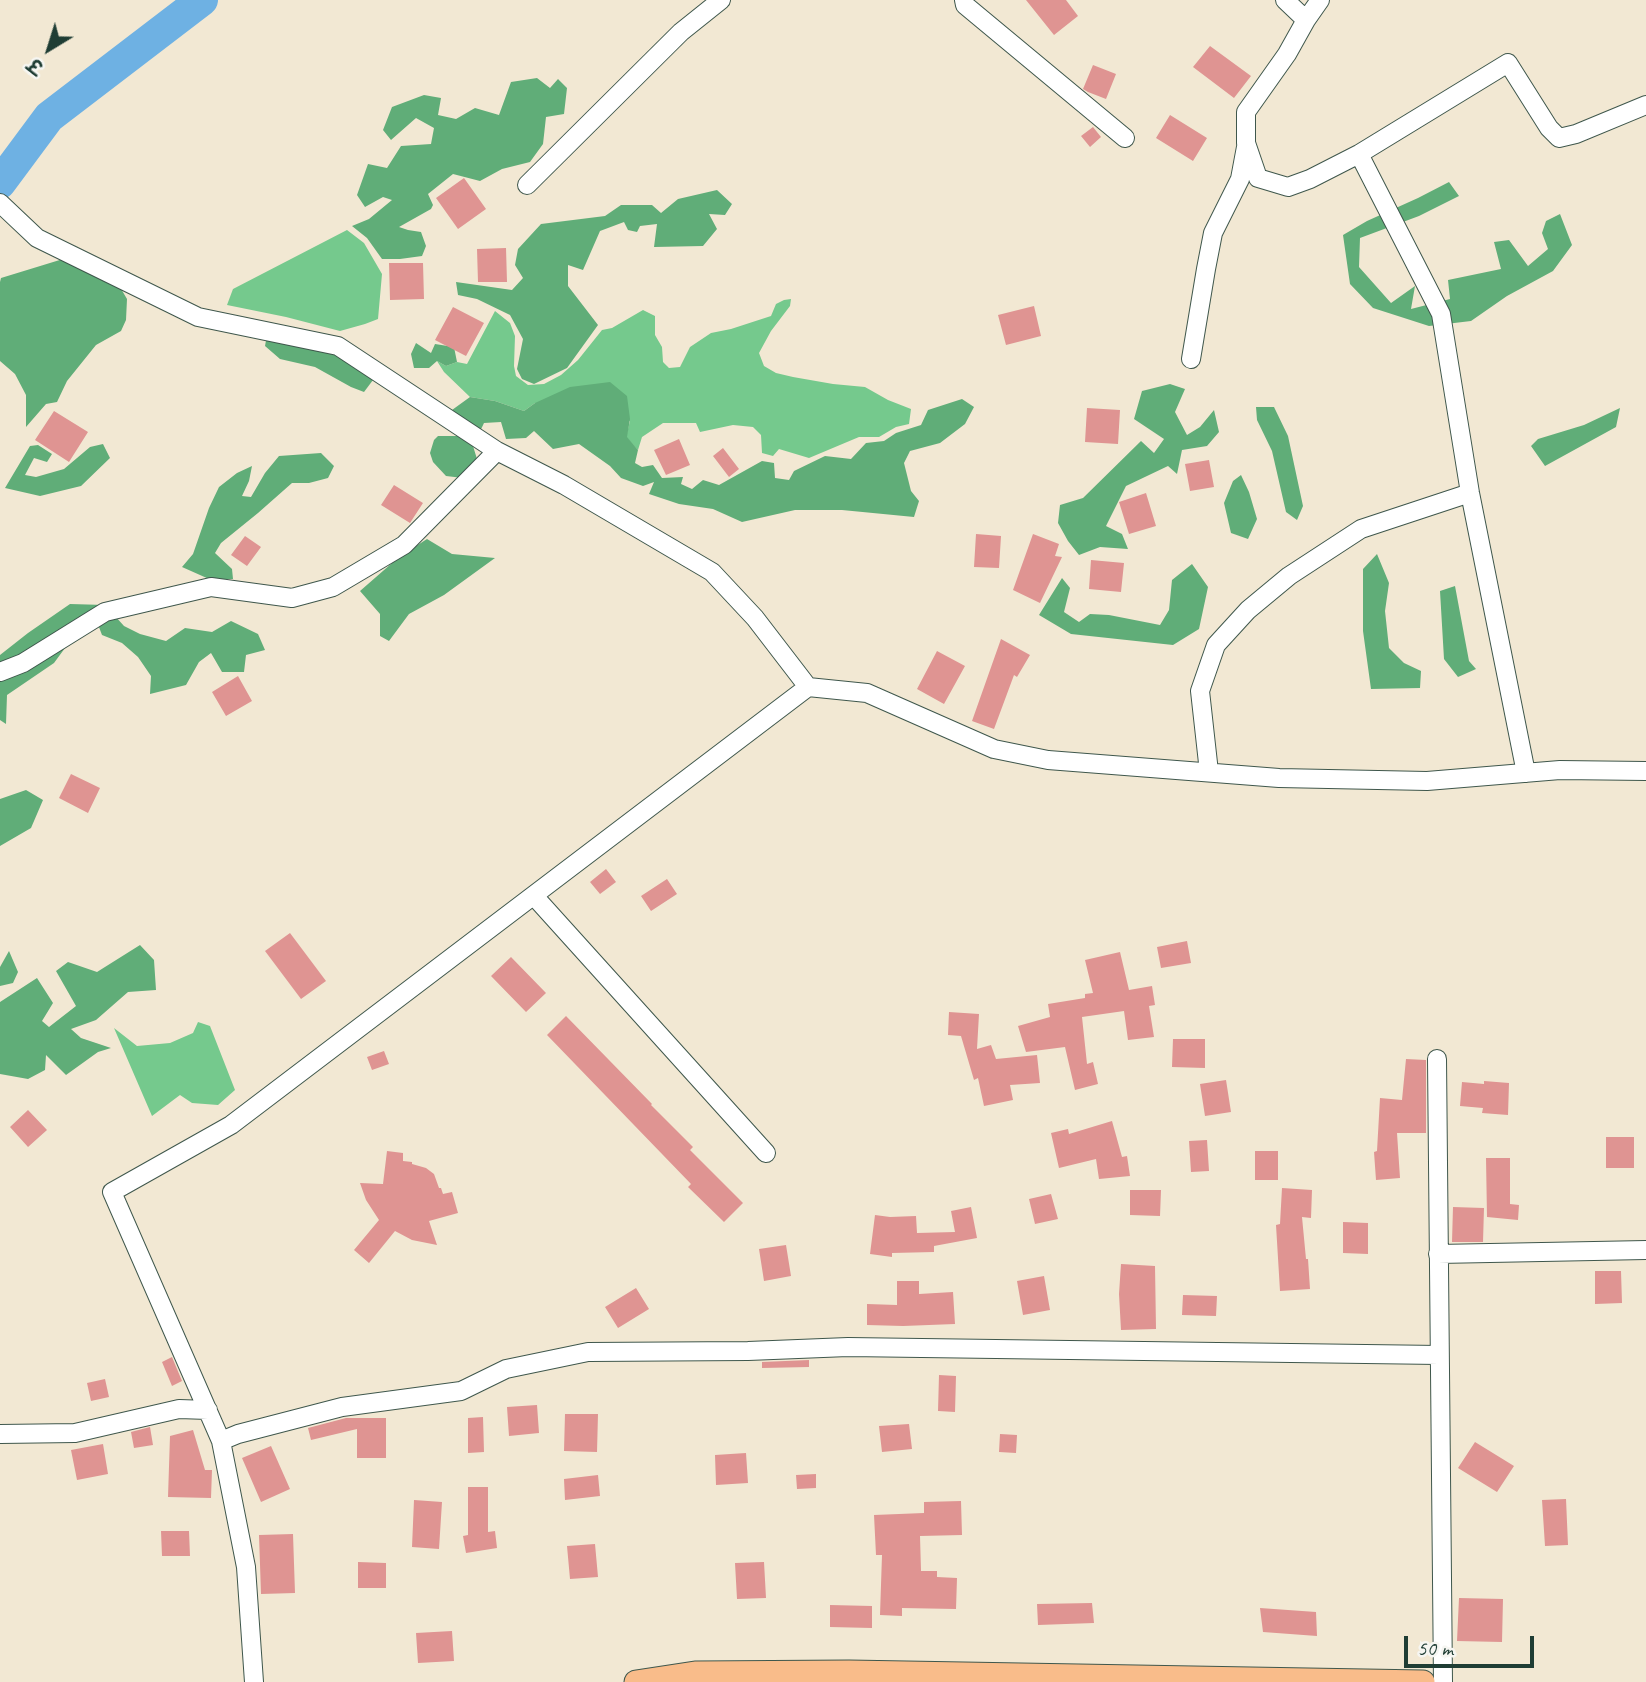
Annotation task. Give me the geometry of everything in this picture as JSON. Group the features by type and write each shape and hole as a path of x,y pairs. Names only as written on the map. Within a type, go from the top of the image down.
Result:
{"main road":[{"path":"636,1682 695,1673 849,1672 1423,1682"}],"street":[{"path":"527,185 681,32 721,0"},
{"path":"964,0 964,5 1125,138"},
{"path":"1285,0 1306,20"},
{"path":"1191,359 1213,233 1240,180 1247,143 1246,111 1287,54 1320,0"},
{"path":"1247,143 1258,178 1288,187 1359,154 1508,63 1549,128 1559,138 1576,134 1646,105"},
{"path":"1359,154 1441,314 1470,493 1526,773"},
{"path":"0,204 37,238 198,317 338,346 498,452 564,485 712,572 755,618 808,687"},
{"path":"0,673 23,663 104,612 211,587 292,598 333,587 404,545 498,452"},
{"path":"1209,772 1200,691 1216,645 1248,610 1289,576 1361,529 1470,493"},
{"path":"254,1682 246,1567 221,1441 112,1192 231,1125 808,687 867,693 995,749 1048,760 1279,778 1427,781 1560,770 1646,771"},
{"path":"534,896 766,1153"},
{"path":"1437,1059 1443,1682"},
{"path":"1438,1254 1646,1250"},
{"path":"221,1441 238,1434 342,1407 461,1391 506,1369 588,1352 848,1348 1439,1355"},
{"path":"0,1434 75,1433 178,1409 208,1410"}],"green space":[{"path":"537,78 550,88 558,79 567,88 564,114 546,117 543,144 530,162 502,169 480,181 453,174 428,194 433,205 431,209 399,227 421,232 426,246 422,256 382,259 367,238 352,226 369,219 392,200 383,197 365,207 357,195 368,164 387,168 401,146 431,144 434,128 416,118 391,140 383,130 392,107 424,95 441,98 438,115 456,119 475,108 499,115 511,82"},
{"path":"1449,182 1459,196 1419,216 1360,238 1359,267 1391,303 1415,286 1411,309 1450,299 1448,280 1501,269 1494,242 1509,240 1528,266 1548,249 1542,233 1546,221 1560,214 1572,245 1553,271 1507,296 1471,321 1429,326 1373,308 1350,284 1343,235"},
{"path":"717,190 732,204 725,215 709,214 717,229 703,246 654,247 657,224 640,226 637,232 628,230 624,222 600,231 583,270 568,265 568,286 598,325 567,368 534,384 522,379 517,369 523,339 510,315 477,299 458,295 456,282 512,290 523,278 515,265 518,249 541,224 605,216 621,205 652,205 661,213 678,199"},
{"path":"347,230 364,243 382,274 378,319 340,331 227,305 233,289"},
{"path":"63,259 117,282 127,299 126,320 121,331 96,345 67,381 57,402 46,404 26,427 26,395 15,374 0,361 0,282 1,278"},
{"path":"791,299 790,306 759,353 764,366 776,373 793,377 865,387 911,409 909,424 896,427 879,437 859,437 809,458 779,449 773,456 762,453 761,435 753,427 733,425 700,432 696,423 663,423 642,437 638,450 626,437 630,421 535,403 524,411 495,401 470,397 444,372 437,361 446,366 457,362 467,364 495,311 510,323 515,336 516,376 528,385 544,384 561,375 578,360 602,330 612,328 643,310 655,316 655,335 662,347 663,362 669,368 680,367 690,347 711,333 771,316 776,304"},
{"path":"267,335 339,351 376,376 364,392 315,367 280,359 265,346"},
{"path":"416,343 431,353 435,344 454,347 457,362 446,366 437,361 429,368 414,368 411,354"},
{"path":"610,382 627,396 630,419 627,437 638,450 635,463 642,467 653,465 662,478 683,477 681,484 692,489 703,480 719,485 762,461 774,463 775,478 789,480 794,471 825,456 851,459 866,443 884,441 896,433 921,425 928,410 962,399 974,407 965,424 940,443 910,451 904,463 911,491 919,501 914,517 842,510 795,510 742,522 713,509 679,504 649,494 654,482 643,486 621,478 610,466 579,444 553,449 534,431 526,438 506,439 501,422 484,423 473,446 477,459 463,478 446,476 433,462 430,453 438,436 462,436 452,410 470,397 495,401 524,411 570,387"},
{"path":"1170,384 1185,389 1175,412 1187,435 1200,427 1214,410 1219,432 1207,446 1182,450 1177,474 1168,466 1126,486 1106,526 1122,534 1128,549 1100,547 1079,555 1058,523 1060,505 1083,498 1141,441 1154,453 1164,439 1134,419 1142,391"},
{"path":"1256,407 1274,407 1288,436 1303,506 1297,520 1286,512 1272,451 1257,420"},
{"path":"1620,408 1616,427 1545,466 1531,446 1538,439 1584,425"},
{"path":"103,444 110,458 81,486 40,496 5,488 30,446 38,445 52,454 47,462 34,458 25,475 36,477 64,469 90,447"},
{"path":"321,453 334,466 328,478 309,483 292,483 221,543 215,553 232,569 233,579 209,579 182,567 193,554 219,487 237,473 252,466 242,496 251,497 279,456"},
{"path":"1241,475 1257,519 1248,539 1231,533 1224,503 1233,481"},
{"path":"427,539 452,554 495,558 444,595 409,614 389,641 380,636 380,614 360,591 399,557"},
{"path":"1377,554 1389,583 1385,611 1389,648 1404,663 1421,671 1420,688 1371,689 1363,631 1363,569"},
{"path":"1192,564 1208,587 1199,629 1173,645 1071,634 1039,615 1062,578 1070,588 1064,612 1079,622 1090,614 1160,625 1169,610 1172,580"},
{"path":"1455,586 1469,661 1476,669 1458,677 1444,659 1440,591"},
{"path":"70,604 105,605 124,626 140,634 166,641 185,628 212,632 231,621 258,634 265,650 246,655 244,672 222,672 211,653 199,662 186,685 150,694 151,676 138,657 122,643 102,635 94,614 87,618 54,663 7,695 6,724 0,720 0,655"},
{"path":"26,790 43,800 31,828 0,846 0,799"},
{"path":"140,945 154,960 156,990 128,992 96,1020 71,1029 81,1038 111,1048 98,1052 66,1075 46,1055 45,1070 28,1079 0,1074 0,1002 37,978 53,1003 42,1021 49,1027 76,1006 56,971 68,962 97,972"},
{"path":"9,951 18,972 13,983 0,986 0,967"},
{"path":"198,1022 210,1026 235,1090 218,1105 192,1103 180,1095 152,1116 114,1028 137,1046 170,1043 193,1033"}],"building":[{"path":"1026,0 1066,0 1078,16 1054,35"},
{"path":"1210,46 1251,76 1234,98 1193,67"},
{"path":"1093,65 1116,74 1106,99 1083,89"},
{"path":"1170,115 1207,138 1193,161 1156,138"},
{"path":"1093,127 1101,137 1090,147 1081,136"},
{"path":"464,178 486,209 458,229 436,198"},
{"path":"506,248 507,282 478,282 477,249"},
{"path":"389,263 423,263 424,299 390,300"},
{"path":"1034,306 1041,336 1006,345 998,315"},
{"path":"453,307 484,323 466,356 435,340"},
{"path":"1087,408 1120,410 1118,444 1085,442"},
{"path":"54,411 88,432 69,462 35,440"},
{"path":"679,439 690,465 666,475 654,450"},
{"path":"723,448 739,469 729,477 713,456"},
{"path":"1209,460 1214,487 1190,491 1185,464"},
{"path":"394,485 423,503 410,523 381,505"},
{"path":"1146,493 1156,526 1129,534 1119,502"},
{"path":"976,534 1001,536 999,568 974,567"},
{"path":"1033,534 1059,544 1055,556 1062,557 1040,603 1013,590"},
{"path":"245,536 261,547 247,566 231,555"},
{"path":"1091,560 1124,563 1121,592 1089,589"},
{"path":"1001,639 1030,655 1017,677 1014,675 994,729 972,721"},
{"path":"937,651 965,666 944,704 917,689"},
{"path":"238,676 252,701 226,716 212,692"},
{"path":"71,774 100,788 88,813 59,798"},
{"path":"606,869 616,882 600,894 590,882"},
{"path":"667,879 677,894 651,911 641,896"},
{"path":"290,933 326,981 301,999 265,951"},
{"path":"1187,941 1191,963 1161,968 1157,947"},
{"path":"1120,952 1129,990 1152,986 1155,1005 1149,1006 1154,1037 1128,1040 1124,1011 1082,1017 1087,1064 1093,1062 1098,1084 1075,1090 1065,1047 1026,1052 1018,1026 1050,1017 1048,1004 1085,998 1085,994 1093,993 1085,960"},
{"path":"511,957 546,993 526,1012 491,976"},
{"path":"949,1012 979,1014 977,1049 991,1045 996,1059 1037,1055 1040,1083 1010,1085 1013,1100 984,1106 978,1078 974,1080 961,1036 948,1035"},
{"path":"566,1016 693,1147 690,1150 743,1203 724,1222 688,1187 691,1184 547,1035"},
{"path":"1173,1039 1205,1039 1205,1068 1172,1067"},
{"path":"384,1051 389,1064 372,1070 367,1057"},
{"path":"1406,1059 1426,1060 1426,1133 1397,1133 1400,1178 1376,1180 1374,1152 1377,1151 1380,1098 1402,1100"},
{"path":"1226,1080 1231,1112 1205,1116 1200,1084"},
{"path":"1484,1081 1509,1083 1508,1115 1482,1113 1483,1108 1460,1106 1462,1082 1484,1084"},
{"path":"28,1110 47,1130 28,1147 10,1127"},
{"path":"1112,1121 1122,1157 1127,1156 1130,1176 1099,1179 1096,1159 1059,1168 1051,1133 1068,1129 1069,1134"},
{"path":"1606,1137 1634,1137 1634,1168 1606,1168"},
{"path":"1207,1140 1209,1171 1191,1172 1189,1141"},
{"path":"387,1151 403,1153 403,1161 412,1162 434,1174 443,1194 452,1192 458,1213 429,1221 437,1245 412,1240 395,1231 369,1263 354,1250 379,1220 366,1200 360,1183 383,1184"},
{"path":"1255,1151 1278,1151 1278,1180 1255,1180"},
{"path":"1486,1158 1510,1158 1510,1204 1519,1205 1518,1220 1487,1217"},
{"path":"1282,1188 1312,1190 1311,1218 1302,1217 1310,1289 1280,1291 1276,1225 1280,1224"},
{"path":"1130,1190 1161,1190 1160,1216 1130,1215"},
{"path":"1051,1194 1058,1219 1035,1224 1029,1199"},
{"path":"971,1207 977,1238 934,1246 934,1252 892,1253 892,1257 870,1254 875,1215 916,1216 917,1233 955,1232 951,1211"},
{"path":"1453,1207 1484,1208 1483,1242 1452,1242"},
{"path":"1343,1222 1368,1223 1368,1254 1343,1253"},
{"path":"786,1245 791,1276 764,1281 759,1249"},
{"path":"1121,1264 1155,1266 1156,1329 1121,1330"},
{"path":"1595,1271 1621,1271 1622,1303 1595,1304"},
{"path":"1044,1276 1050,1310 1023,1315 1017,1281"},
{"path":"897,1281 919,1281 919,1294 953,1292 955,1324 867,1325 867,1304 897,1305"},
{"path":"636,1288 649,1309 618,1328 605,1307"},
{"path":"1183,1295 1217,1296 1216,1316 1182,1315"},
{"path":"172,1357 182,1381 172,1386 162,1362"},
{"path":"809,1360 809,1367 762,1368 762,1362"},
{"path":"939,1375 956,1376 955,1412 938,1411"},
{"path":"105,1379 109,1397 91,1401 87,1383"},
{"path":"537,1405 539,1433 509,1436 507,1407"},
{"path":"565,1414 598,1414 597,1452 564,1451"},
{"path":"483,1417 484,1452 468,1453 468,1418"},
{"path":"346,1418 386,1418 386,1458 357,1458 357,1429 311,1440 308,1428"},
{"path":"909,1424 912,1449 882,1452 879,1426"},
{"path":"150,1427 153,1445 134,1448 131,1432"},
{"path":"193,1430 205,1470 212,1470 211,1498 168,1497 170,1436"},
{"path":"1000,1434 1017,1435 1016,1453 999,1452"},
{"path":"1475,1442 1514,1466 1497,1492 1458,1468"},
{"path":"103,1444 108,1474 77,1480 71,1450"},
{"path":"271,1446 290,1489 261,1502 242,1458"},
{"path":"746,1453 748,1483 716,1485 715,1455"},
{"path":"816,1474 816,1488 797,1489 796,1475"},
{"path":"598,1475 600,1496 565,1500 564,1479"},
{"path":"468,1487 488,1487 488,1532 495,1531 497,1548 466,1553 463,1536 468,1535"},
{"path":"1566,1499 1568,1545 1545,1546 1542,1500"},
{"path":"414,1500 442,1502 439,1549 412,1547"},
{"path":"961,1501 962,1535 920,1536 921,1571 937,1571 937,1577 957,1578 956,1609 902,1608 902,1616 880,1615 882,1555 876,1555 874,1515 924,1513 924,1502"},
{"path":"161,1531 189,1531 190,1556 162,1556"},
{"path":"293,1534 295,1593 261,1594 259,1535"},
{"path":"595,1544 598,1577 570,1579 567,1546"},
{"path":"358,1562 386,1563 386,1588 358,1588"},
{"path":"764,1562 766,1598 737,1599 735,1563"},
{"path":"1459,1598 1503,1599 1502,1642 1457,1641"},
{"path":"1092,1603 1094,1623 1038,1625 1037,1604"},
{"path":"830,1605 872,1606 872,1628 830,1627"},
{"path":"1260,1608 1316,1612 1317,1636 1263,1632"},
{"path":"452,1631 454,1661 418,1663 416,1633"}],"waterway":[{"path":"0,183 49,117 202,0"}]}
